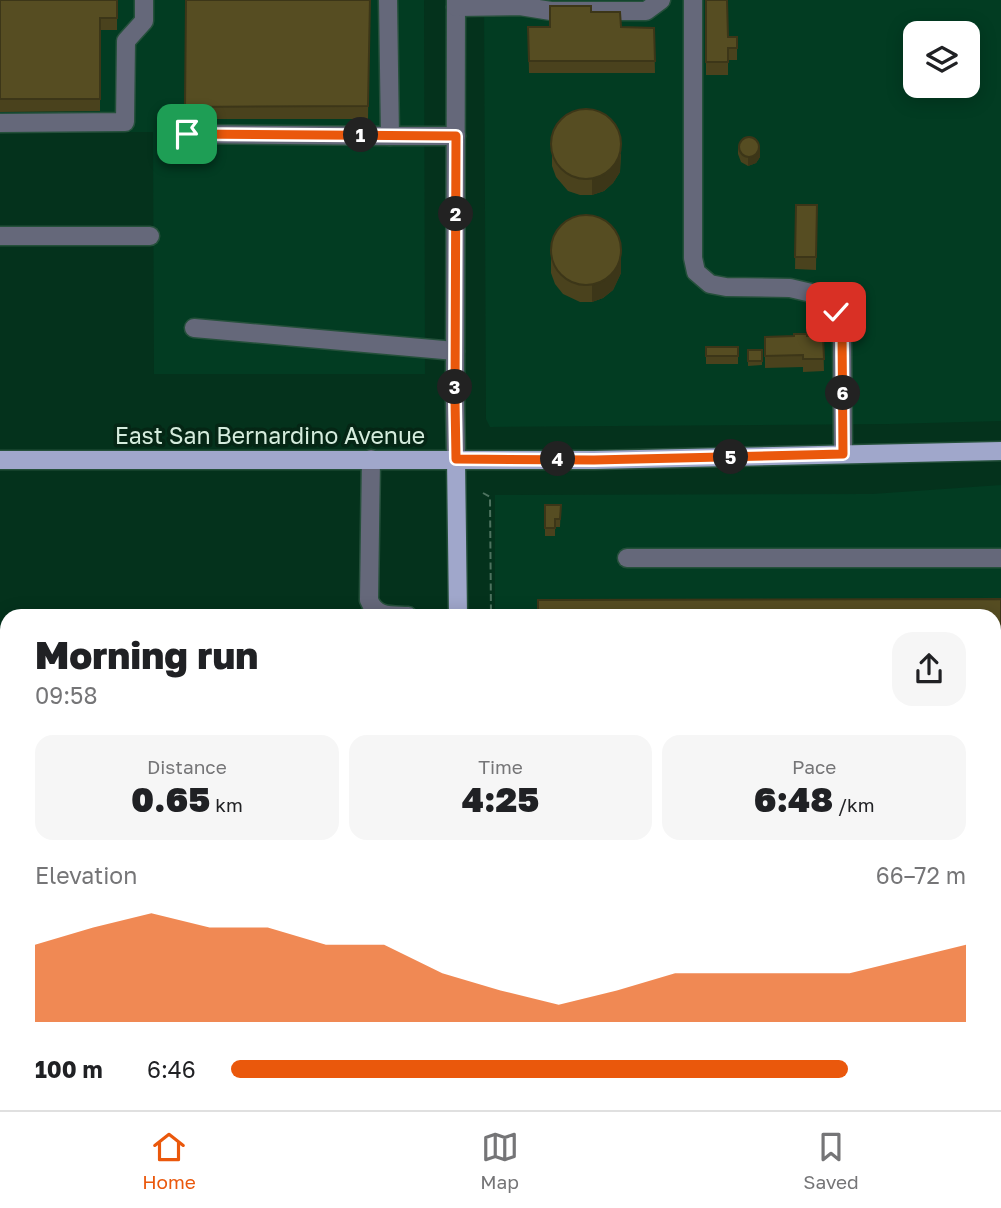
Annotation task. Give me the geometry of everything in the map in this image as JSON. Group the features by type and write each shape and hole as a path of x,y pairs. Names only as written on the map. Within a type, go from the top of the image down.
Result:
{"main road":[{"name":"East San Bernardino Avenue","path":"0,460 594,460 1001,451"},
{"path":"456,459 457,609"}],"street":[{"path":"0,123 125,122 126,41 144,21 144,0"},
{"path":"387,0 390,136"},
{"path":"456,459 456,3 520,6 551,11 646,11 661,0"},
{"path":"694,0 693,258 696,272 710,284 726,287 790,288 820,295 836,312 842,331 843,454"},
{"path":"187,134 456,136"},
{"path":"0,236 150,236"},
{"path":"194,328 455,351"},
{"path":"371,459 369,600 372,609"},
{"path":"626,558 1001,558"}],"path":[{"path":"483,493 491,499 491,609"}],"shaded area":[{"path":"0,0 424,0 425,374 154,374 153,132 0,132"},
{"path":"484,0 1001,0 1001,421 490,427 486,419"},
{"path":"1001,485 1001,609 495,609 495,495 872,494"}],"building":[{"path":"0,0 117,0 117,18 100,18 100,99 0,99"},
{"path":"186,0 370,0 368,106 185,107"},
{"path":"706,0 727,0 728,37 737,37 737,48 728,48 728,62 706,62"},
{"path":"550,6 591,6 591,12 620,12 621,27 654,28 655,61 529,61 528,27 550,27"},
{"path":"586,109 611,119 621,144 611,169 586,179 561,169 551,144 561,119"},
{"path":"745,137 753,137 759,147 753,157 745,157 739,151 739,143"},
{"path":"796,205 817,205 816,257 795,257"},
{"path":"586,215 611,225 621,250 611,275 586,285 561,275 551,250 561,225"},
{"path":"794,334 823,336 824,359 803,359 803,355 765,356 765,337"},
{"path":"706,347 738,347 738,356 706,356"},
{"path":"748,350 762,350 762,361 748,361"},
{"path":"545,505 561,505 560,519 555,519 555,528 545,528"},
{"path":"1001,599 1001,609 538,609 538,600"}],"route":[{"path":"187,134 456,136 456,459 594,460 843,454 842,331 836,312"}]}
